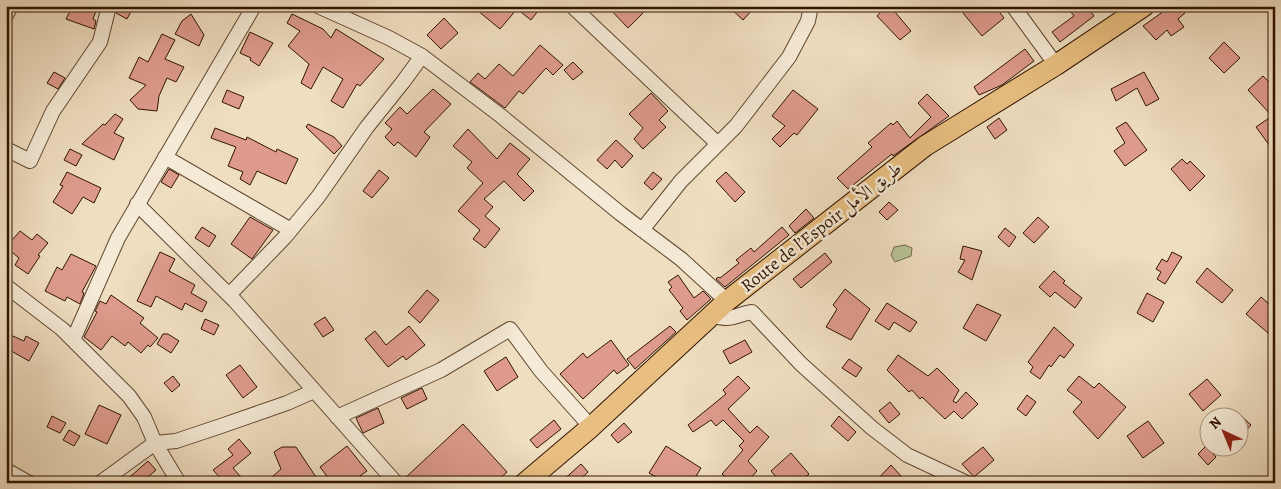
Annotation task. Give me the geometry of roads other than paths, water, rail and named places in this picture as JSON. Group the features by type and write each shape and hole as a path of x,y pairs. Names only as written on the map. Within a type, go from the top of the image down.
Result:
{"highway":[{"name":"Route de l’Espoir طريق الأمل","path":"526,483 591,427 727,301 925,146 1056,65 1144,6"}],"street":[{"path":"6,15 10,6"},
{"path":"6,149 30,161 53,111 100,42 109,6"},
{"path":"73,340 118,238 254,6"},
{"path":"318,6 390,38 422,56 502,116 642,230 681,259 727,301"},
{"path":"572,6 718,144"},
{"path":"642,230 680,181 736,126 789,57 808,21 811,6"},
{"path":"1013,6 1056,65"},
{"path":"229,296 291,230 318,197 366,127 422,56"},
{"path":"165,157 291,230"},
{"path":"137,204 229,296 396,483"},
{"path":"6,286 73,340 128,396 144,417 155,442 179,483"},
{"path":"711,316 724,320 737,318 752,312 802,364 872,428 907,454 967,483"},
{"path":"337,417 441,370 510,329 541,371 591,427"},
{"path":"100,483 155,442 185,438 287,404 314,391"},
{"path":"6,470 29,483"}]}
